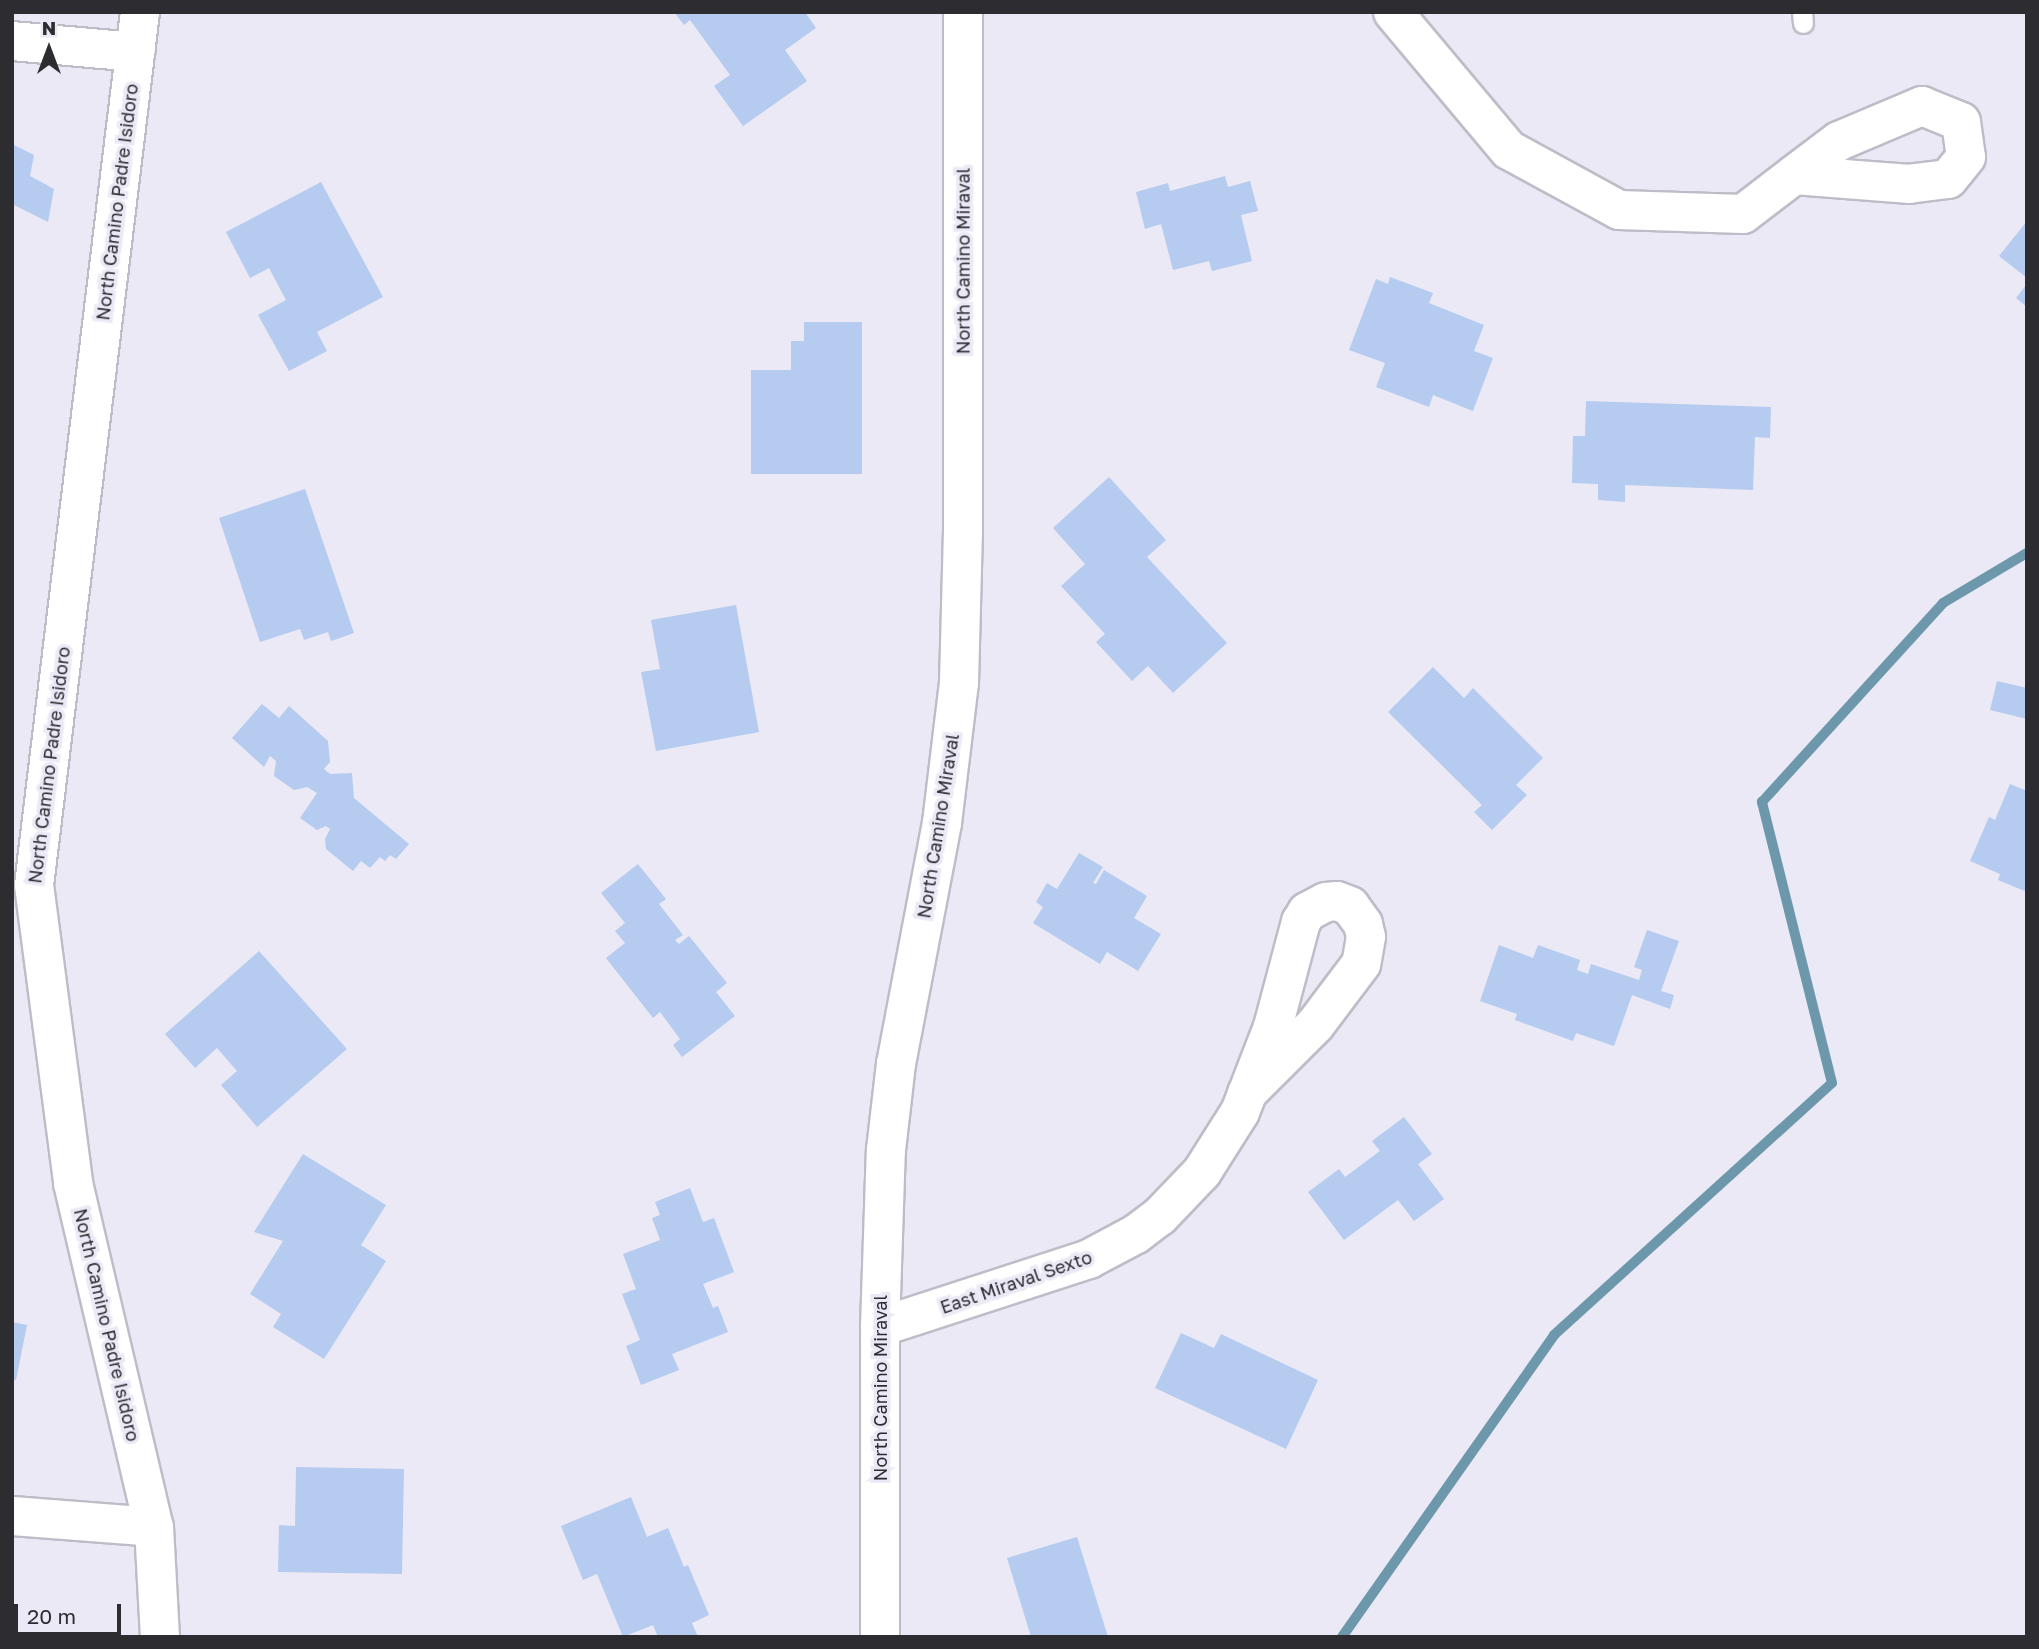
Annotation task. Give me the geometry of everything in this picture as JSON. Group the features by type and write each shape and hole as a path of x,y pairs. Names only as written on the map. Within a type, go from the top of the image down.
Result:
{"street":[{"name":"North Camino Padre Isidoro","path":"140,12 23,887 74,1183 154,1527 160,1637"},
{"name":"North Camino Miraval","path":"880,1637 880,1327 886,1150 896,1063 942,823 959,682 963,533 962,12"},
{"path":"1393,12 1509,150 1619,210 1743,214 1794,175"},
{"path":"12,41 136,52"},
{"name":"East Miraval Sexto","path":"880,1327 1089,1259 1136,1234 1182,1195 1202,1171 1240,1112 1247,1093"},
{"path":"12,1516 154,1527"}],"building":[{"path":"674,12 805,12 816,28 785,50 807,81 743,126 714,86 730,75 690,20 684,25"},
{"path":"12,144 34,155 30,176 54,189 48,222 12,204"},
{"path":"1225,176 1228,187 1250,181 1258,211 1241,215 1252,261 1212,271 1209,261 1173,270 1161,224 1145,229 1136,192 1168,183 1170,191"},
{"path":"321,182 383,297 317,332 327,351 289,371 258,315 286,300 269,268 250,278 226,232"},
{"path":"2027,221 2027,278 1999,256"},
{"path":"1390,277 1433,293 1429,303 1484,325 1474,351 1493,358 1473,411 1433,395 1429,407 1376,387 1385,363 1349,350 1376,279 1388,284"},
{"path":"2027,284 2027,307 2016,298"},
{"path":"804,322 862,322 862,474 751,474 751,370 791,370 791,341 804,341"},
{"path":"1586,401 1771,407 1770,438 1755,437 1753,490 1625,485 1625,502 1598,500 1598,484 1572,483 1573,436 1585,436"},
{"path":"1109,477 1166,540 1147,557 1227,643 1173,693 1148,666 1132,681 1096,642 1105,634 1061,586 1085,564 1053,528"},
{"path":"305,489 354,633 331,641 328,632 304,640 300,629 260,642 219,518"},
{"path":"736,605 759,732 656,751 641,672 660,669 651,620"},
{"path":"1433,667 1464,698 1473,688 1543,758 1516,785 1527,795 1492,830 1474,812 1482,805 1388,712"},
{"path":"1997,681 2027,688 2027,719 1990,710"},
{"path":"262,704 279,718 289,706 328,741 330,762 324,769 330,774 352,773 354,798 409,844 396,859 390,855 385,861 380,857 370,868 361,861 353,871 326,849 325,839 330,829 326,826 317,830 300,818 317,793 307,787 294,790 274,776 276,761 270,756 264,767 232,738"},
{"path":"2010,784 2027,791 2027,892 1998,880 2000,874 1970,861 1989,817 1995,820"},
{"path":"1079,853 1103,867 1093,883 1096,884 1104,870 1147,896 1134,918 1161,934 1138,971 1107,952 1100,964 1033,923 1043,907 1036,902 1047,883 1057,889"},
{"path":"638,864 666,899 659,904 683,935 675,940 679,944 689,936 727,983 716,992 735,1016 682,1057 673,1045 680,1039 660,1012 653,1018 606,958 625,943 615,931 625,923 601,893"},
{"path":"1647,930 1679,941 1661,991 1674,995 1670,1009 1632,995 1614,1046 1576,1033 1573,1041 1515,1020 1517,1014 1480,1001 1499,945 1533,958 1538,945 1580,960 1577,970 1588,974 1591,964 1639,980 1642,970 1634,967"},
{"path":"259,951 347,1049 257,1127 221,1085 237,1071 217,1048 195,1068 165,1034"},
{"path":"1404,1117 1432,1154 1418,1164 1444,1199 1414,1221 1398,1200 1344,1240 1308,1192 1339,1169 1345,1177 1380,1151 1372,1141"},
{"path":"303,1154 386,1205 361,1245 386,1261 324,1359 273,1327 281,1314 250,1294 283,1241 254,1232"},
{"path":"690,1188 703,1222 714,1218 734,1272 703,1284 713,1308 718,1306 728,1332 672,1354 679,1370 641,1385 626,1346 640,1340 622,1294 636,1289 623,1254 660,1240 652,1218 660,1215 655,1202"},
{"path":"12,1322 27,1325 16,1380 12,1379"},
{"path":"1181,1333 1214,1348 1221,1334 1318,1380 1286,1449 1155,1388"},
{"path":"296,1467 404,1469 402,1574 278,1572 279,1525 295,1526"},
{"path":"631,1497 647,1537 668,1528 684,1567 688,1565 709,1615 692,1623 698,1637 658,1637 653,1625 623,1637 597,1574 583,1580 561,1526"},
{"path":"1077,1537 1108,1637 1031,1637 1007,1558"}],"waterway":[{"path":"1342,1637 1554,1335 1832,1083 1762,802 1943,603 2027,553"}]}
